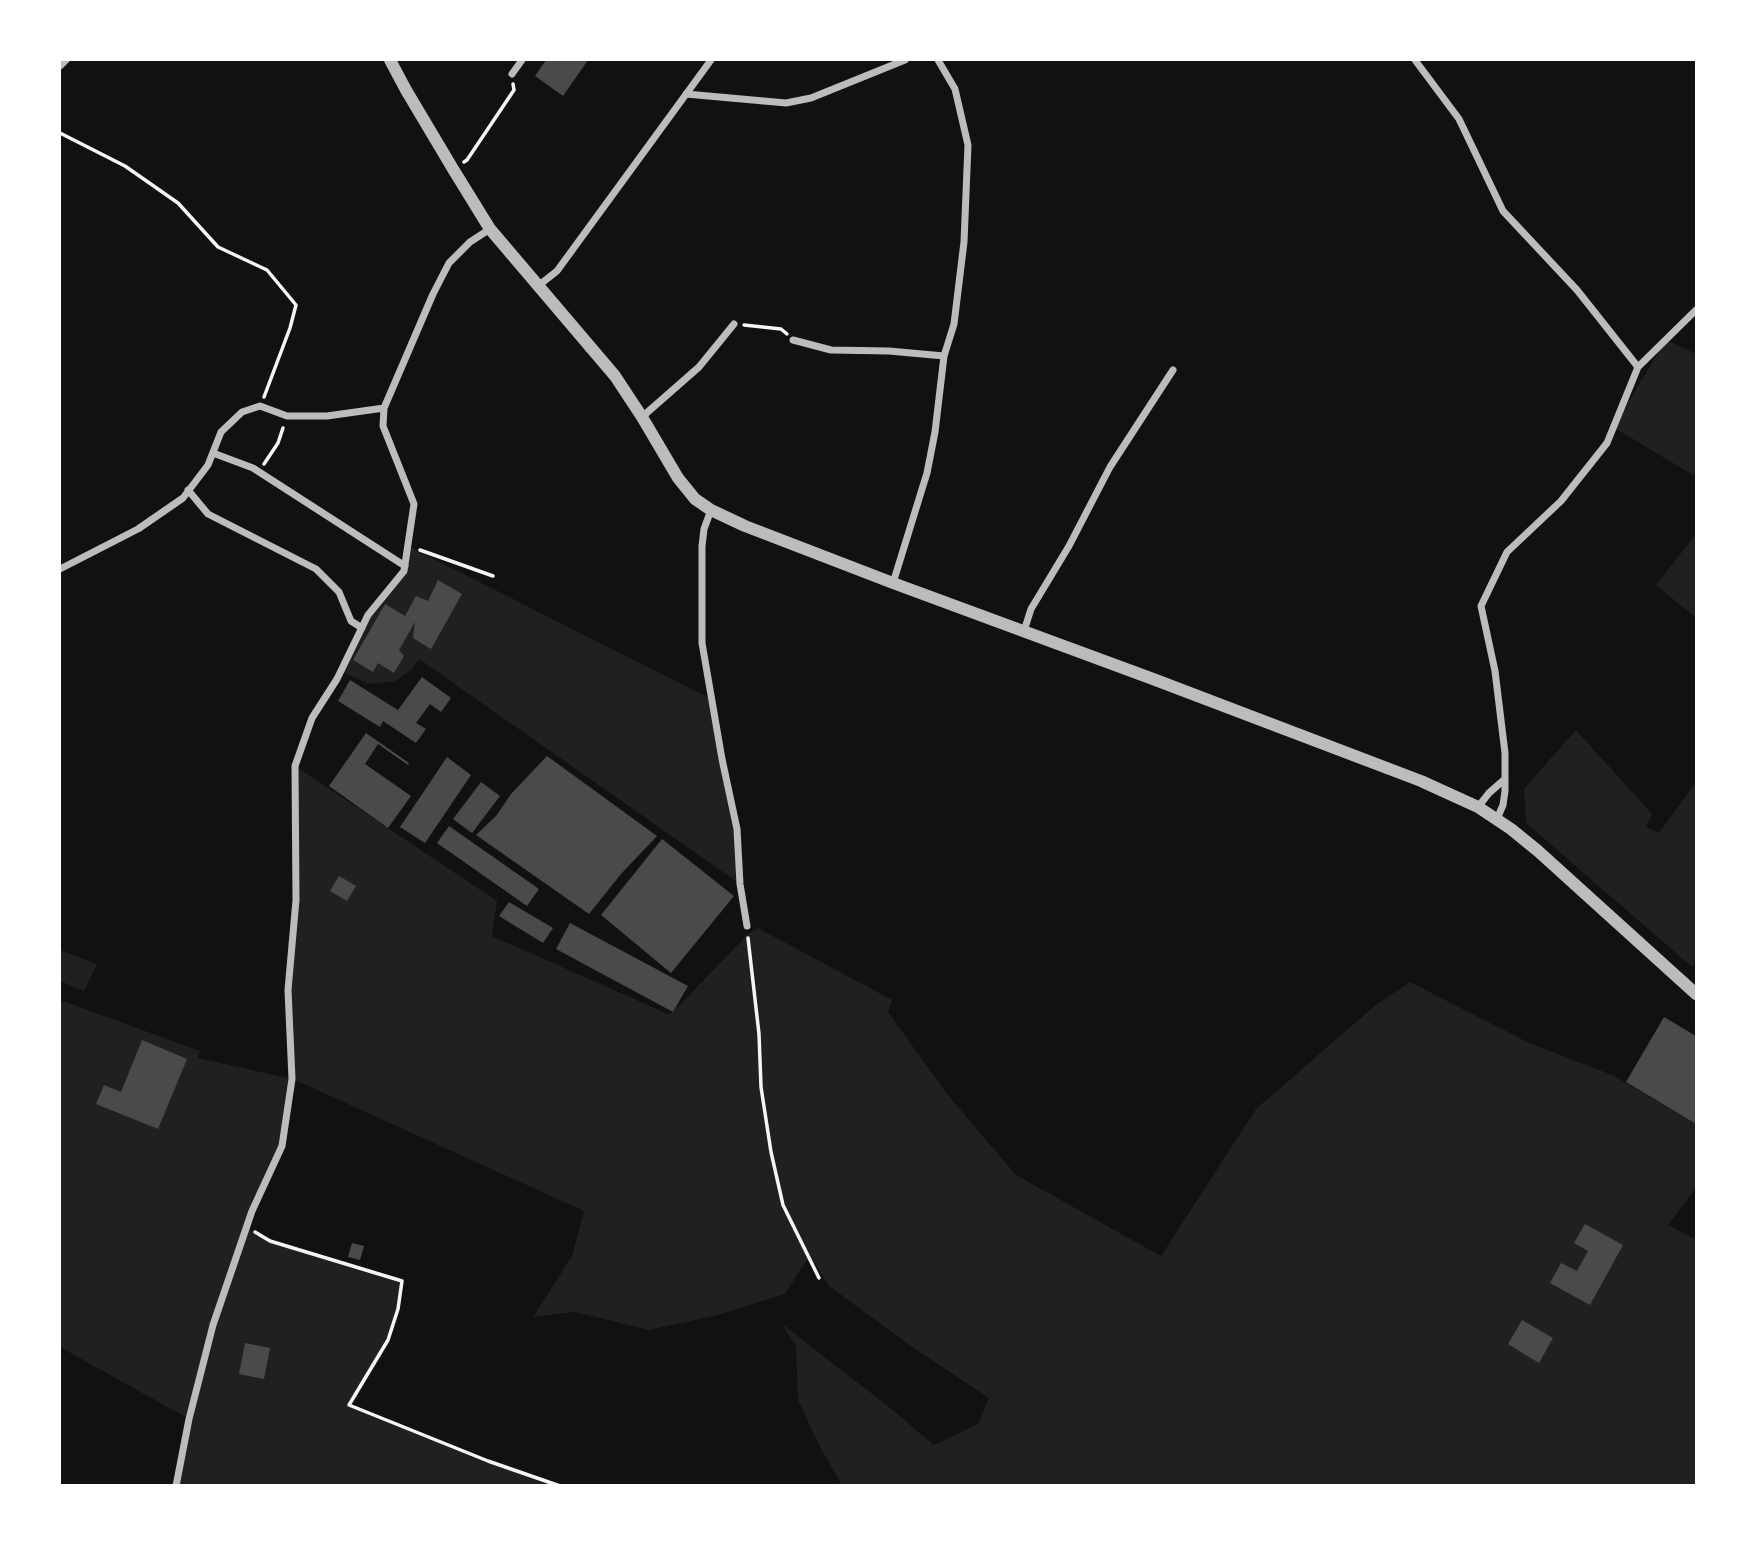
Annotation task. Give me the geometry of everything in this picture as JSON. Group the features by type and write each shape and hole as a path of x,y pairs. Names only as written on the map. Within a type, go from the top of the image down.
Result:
{"street":[{"path":"60,66 66,60"},
{"path":"390,60 490,229 615,376 678,478 695,499 745,526 1421,781 1478,807 1538,850 1696,994"},
{"path":"512,74 522,60"},
{"path":"538,286 558,271 711,60"},
{"path":"686,94 786,103 811,98 905,60"},
{"path":"893,583 927,473 944,356 954,324 959,290 968,145 955,89 938,60"},
{"path":"1415,60 1459,119 1503,211 1577,290 1638,367"},
{"path":"176,1486 189,1419 213,1325 252,1211 282,1146 292,1079 288,990 296,900 295,766 312,718 337,679 368,615 404,571 414,505 383,426 384,408 449,263 470,242 490,229"},
{"path":"1497,819 1503,805 1506,753 1495,671 1481,606 1507,552 1561,501 1607,443 1638,367 1696,310"},
{"path":"642,416 699,367 734,324"},
{"path":"793,340 831,350 944,356"},
{"path":"1024,631 1031,609 1069,546 1110,467 1173,370"},
{"path":"60,569 138,529 183,498 208,465 221,432 242,412 261,406 287,416 327,416 384,408"},
{"path":"213,453 253,468 405,565"},
{"path":"188,490 208,514 316,569 339,592 351,621 362,628"},
{"path":"711,510 704,529 702,546 702,643 737,829 740,884 747,926"},
{"path":"1478,807 1505,779"}],"path":[{"path":"453,169 467,160 514,90 512,74"},
{"path":"60,133 125,166 177,203 218,247 267,271 296,305 261,406"},
{"path":"734,324 781,329 793,340"},
{"path":"259,472 278,443 287,416"},
{"path":"408,546 493,576"},
{"path":"747,926 759,1034 761,1087 771,1152 783,1205 818,1278"},
{"path":"247,1228 270,1241 402,1281 398,1309 388,1340 349,1405 488,1461 560,1486"}],"shaded area":[{"path":"1666,340 1696,354 1696,477 1613,427"},
{"path":"1696,534 1696,618 1656,585"},
{"path":"408,546 711,699 737,829 740,884 419,659 412,669 395,681 368,684 341,671 368,615 404,571"},
{"path":"1576,730 1652,814 1646,827 1659,833 1696,782 1696,961 1692,967 1526,823 1524,789"},
{"path":"295,766 497,901 492,936 668,1014 673,1012 747,935 758,928 892,1000 888,1012 947,1094 1016,1175 1161,1256 1256,1109 1377,1004 1410,982 1527,1042 1612,1075 1696,1124 1696,1188 1668,1225 1696,1240 1696,1485 842,1485 821,1449 798,1400 796,1346 782,1324 934,1445 978,1424 989,1398 915,1349 829,1286 810,1255 785,1294 718,1315 649,1330 575,1312 533,1317 572,1256 584,1211 293,1079 282,1146 247,1228 270,1241 402,1281 398,1309 388,1340 349,1405 488,1461 560,1485 176,1485 189,1419 60,1347 60,1000 200,1051 198,1058 292,1079 288,990 296,900"},
{"path":"60,950 97,964 84,991 60,981"}],"building":[{"path":"546,60 588,60 563,96 535,76"},
{"path":"438,580 462,594 431,649 413,638 415,622 399,650 404,656 394,673 378,663 373,672 353,660 385,604 405,616 416,596 428,601"},
{"path":"422,677 451,698 441,712 430,704 416,723 426,729 416,743 383,721 380,727 338,701 350,680 398,710"},
{"path":"366,733 409,763 408,765 378,744 365,764 411,796 388,828 329,786"},
{"path":"547,756 657,836 621,874 589,914 476,835 496,816 511,794"},
{"path":"447,757 471,775 425,843 400,827"},
{"path":"481,782 500,796 472,833 453,819"},
{"path":"449,826 539,889 527,906 437,843"},
{"path":"662,839 734,896 671,973 601,915"},
{"path":"339,876 356,886 347,901 330,891"},
{"path":"509,902 553,928 543,943 499,916"},
{"path":"570,923 688,986 673,1012 556,949"},
{"path":"1664,1017 1696,1036 1696,1124 1626,1082"},
{"path":"142,1040 187,1059 158,1129 96,1104 104,1085 121,1092"},
{"path":"1585,1224 1623,1245 1590,1305 1550,1283 1561,1263 1577,1271 1588,1251 1574,1243"},
{"path":"352,1243 364,1246 360,1260 348,1257"},
{"path":"1522,1320 1553,1338 1539,1363 1508,1344"},
{"path":"245,1343 270,1348 264,1379 239,1374"}]}
